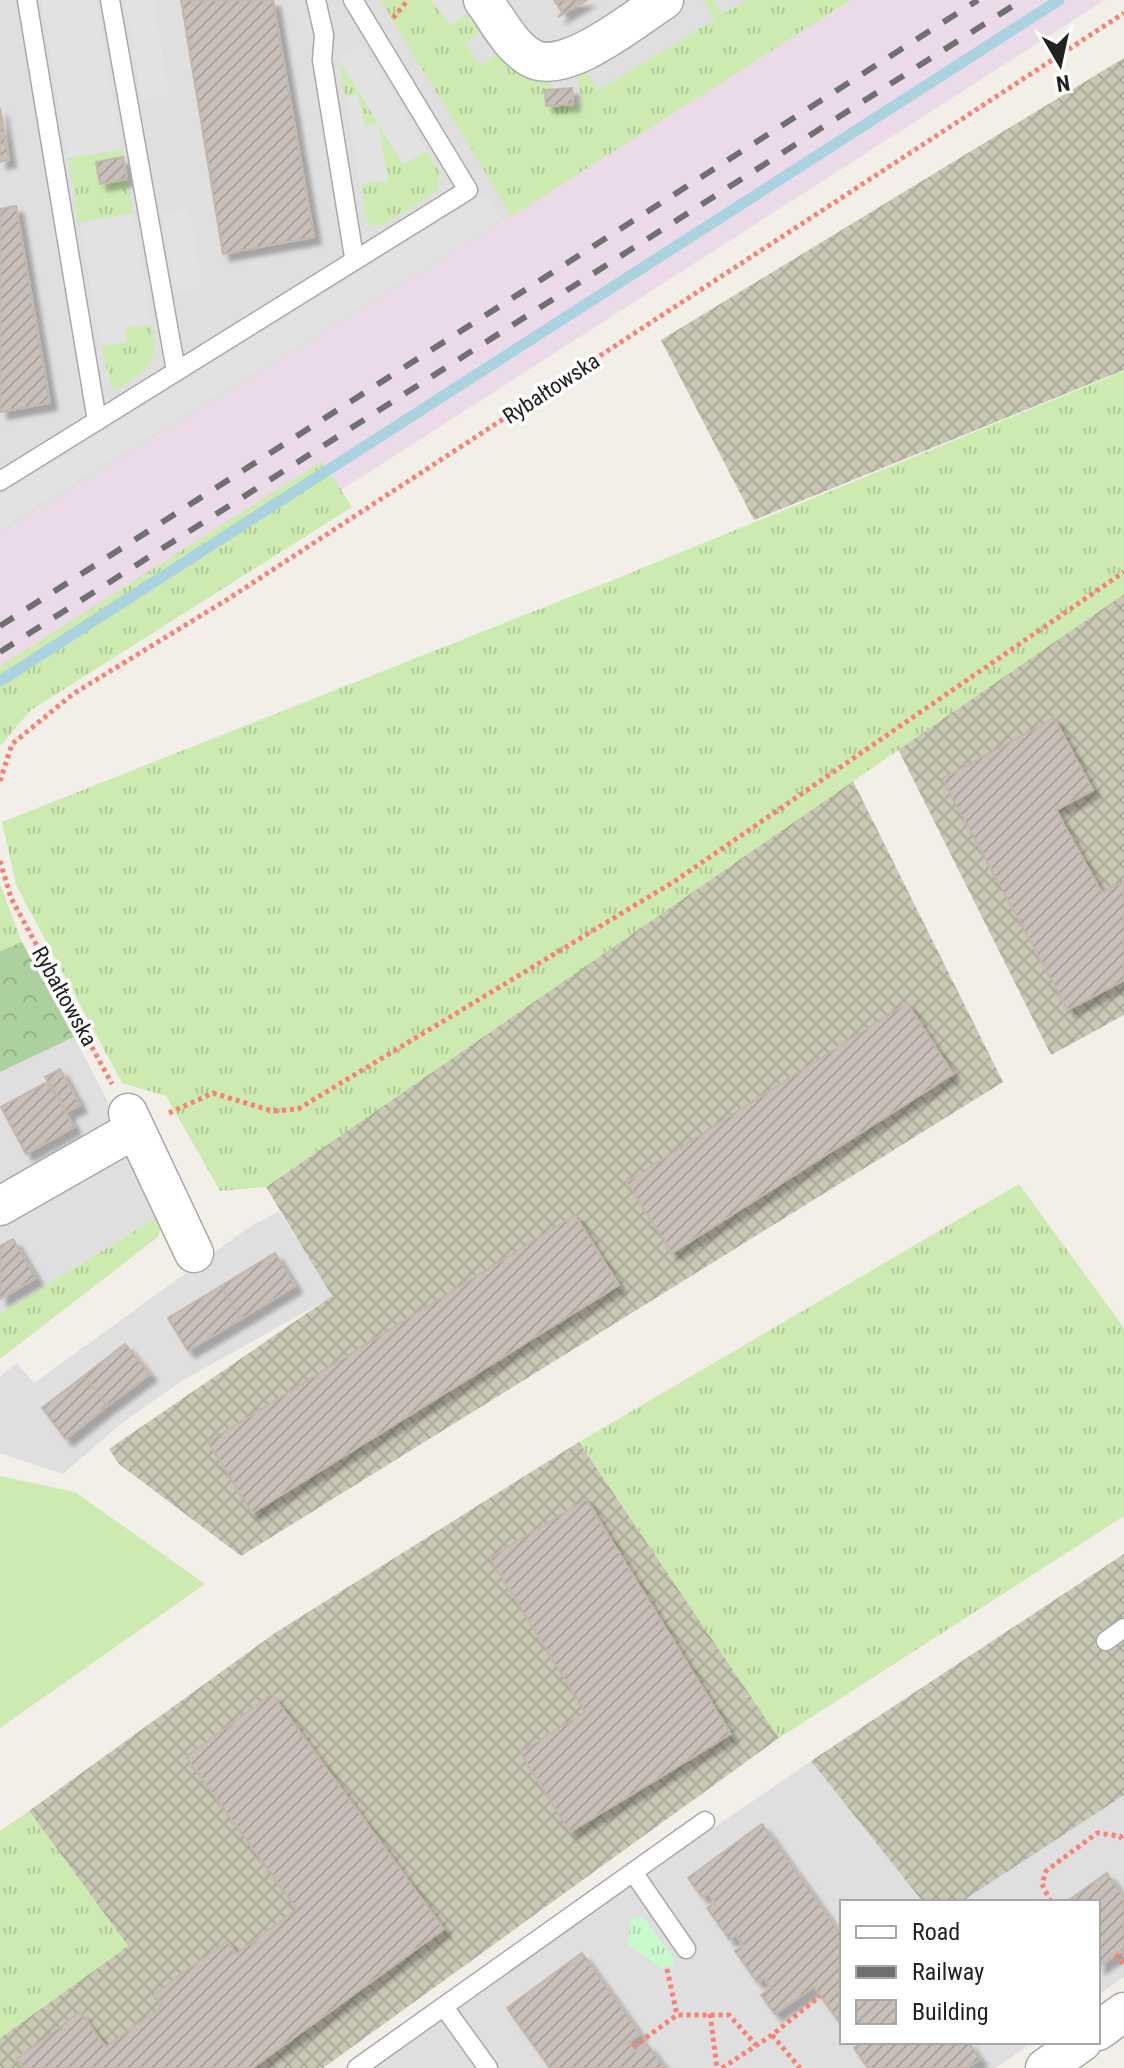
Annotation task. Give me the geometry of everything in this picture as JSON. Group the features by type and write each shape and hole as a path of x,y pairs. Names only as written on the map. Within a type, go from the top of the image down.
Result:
{"street":[{"path":"483,0 518,48 533,59 557,63 574,57 664,0"},
{"path":"0,1206 132,1121 194,1253"},
{"path":"1100,2030 1124,2012"},
{"path":"1045,2068 1079,2044"}],"lane":[{"path":"27,0 97,421"},
{"path":"110,0 176,371"},
{"path":"316,0 324,35 322,60 354,257"},
{"path":"0,481 354,257 468,190 353,0"},
{"path":"1106,1641 1124,1628"},
{"path":"357,2068 705,1821"},
{"path":"633,1872 686,1949"},
{"path":"444,2007 488,2068"}],"path":[{"path":"395,17 408,0"},
{"name":"Rybałtowska","path":"0,781 12,744 73,694 254,582 1124,13"},
{"path":"132,1121 213,1093 272,1111 298,1109 675,881 1124,572"},
{"name":"Rybałtowska","path":"0,861 11,898 132,1121"},
{"path":"1050,1900 1042,1884 1046,1871 1097,1833 1120,1836 1124,1842"},
{"path":"1116,1954 1124,1965"},
{"path":"667,1969 677,2015"},
{"path":"710,2014 720,2068 772,2035 820,1996"},
{"path":"633,2047 677,2015 710,2014 729,2015 756,2045"},
{"path":"772,2035 800,2068"}],"shaded area":[{"path":"0,0 851,0 512,216 0,534"},
{"path":"41,0 96,0 122,149 68,158"},
{"path":"125,0 153,0 170,95 142,100"},
{"path":"431,0 466,0 473,9 450,25"},
{"path":"851,0 1105,0 0,709 0,534 512,216"},
{"path":"362,44 427,151 403,164 379,126 388,181 360,184 345,97 358,94 365,127 378,123 338,58"},
{"path":"1124,58 1124,370 754,520 661,340"},
{"path":"485,194 502,219 0,529 0,496"},
{"path":"189,208 202,288 176,292 162,213"},
{"path":"133,213 152,324 125,328 127,342 101,346 79,223"},
{"path":"1124,594 1124,1015 1051,1055 898,749"},
{"path":"853,781 1003,1082 241,1556 119,1464 109,1449 332,1296 266,1187"},
{"path":"74,1037 166,1212 0,1313 0,1072"},
{"path":"279,1211 333,1296 180,1382 121,1424 63,1474 0,1453 0,1376 17,1363 34,1383 248,1228"},
{"path":"579,1442 779,1738 323,2068 0,2068 0,2038 128,1946 29,1811 275,1633"},
{"path":"1124,1554 1124,1795 964,1900 921,1900 811,1761"},
{"path":"811,1761 921,1900 840,1900 840,2044 1030,2044 996,2068 364,2068"},
{"path":"1124,1789 1124,1977 1100,1994 1100,1900 963,1900"}],"green space":[{"path":"380,0 431,0 451,25 473,9 487,27 465,44 481,66 503,49 550,78 551,89 545,90 546,106 582,104 577,71 583,68 598,90 715,19 703,0 713,0 723,14 746,0 851,0 512,216"},
{"path":"338,58 403,164 427,151 440,173 437,191 381,226 375,226 366,219 363,206 366,204 360,184 388,180 377,124 365,127 358,95 345,97"},
{"path":"122,149 123,157 96,162 100,183 127,179 133,213 79,223 68,158"},
{"path":"152,324 154,349 150,364 117,390 111,387 101,346 127,342 125,328"},
{"path":"1124,371 1124,594 266,1187 220,1191 166,1096 122,1083 16,885 2,822 623,576"},
{"path":"322,461 352,507 31,710 0,746 0,666"},
{"path":"0,884 22,942 0,951"},
{"path":"22,942 74,1037 0,1072 0,951"},
{"path":"1019,1184 1124,1328 1124,1516 779,1738 579,1442"},
{"path":"166,1212 158,1237 0,1359 0,1313"},
{"path":"0,1476 75,1492 205,1584 0,1728"},
{"path":"29,1811 128,1946 0,2038 0,1831"},
{"path":"637,1917 644,1918 673,1957 673,1966 661,1968 628,1944 630,1921"}],"building":[{"path":"181,0 273,0 314,237 223,254"},
{"path":"554,0 587,0 558,17 562,12"},
{"path":"572,88 573,104 546,106 545,90"},
{"path":"0,108 9,160 0,162"},
{"path":"123,157 127,179 100,184 96,162"},
{"path":"16,206 50,403 0,412 0,209"},
{"path":"1054,718 1093,790 1056,810 1102,893 1124,881 1124,980 1068,1010 942,779"},
{"path":"907,1003 953,1074 672,1253 627,1182"},
{"path":"60,1069 80,1105 67,1112 45,1077"},
{"path":"49,1081 74,1127 26,1154 1,1107"},
{"path":"575,1215 619,1285 252,1513 208,1442"},
{"path":"13,1239 36,1278 0,1299 0,1246"},
{"path":"275,1253 295,1286 241,1319 221,1286"},
{"path":"221,1286 241,1319 188,1351 168,1318"},
{"path":"125,1344 150,1374 107,1406 84,1376"},
{"path":"84,1376 107,1406 66,1439 42,1408"},
{"path":"586,1499 731,1734 570,1832 520,1752 585,1712 490,1558"},
{"path":"272,1694 444,1929 252,2068 24,2068 17,2059 80,2012 106,2047 162,2006 153,1995 227,1941 236,1954 297,1909 186,1757"},
{"path":"762,1824 840,1933 840,2023 814,1987 775,2014 761,1995 771,1988 764,1978 757,1982 735,1951 743,1945 736,1935 730,1940 707,1908 715,1903 708,1893 702,1897 688,1878"},
{"path":"1107,1873 1124,1897 1124,1955 1121,1951 1100,1966 1100,1900 1069,1900"},
{"path":"582,1953 640,2034 629,2042 636,2052 647,2044 665,2068 550,2068 507,2008"},
{"path":"859,2044 969,2044 980,2059 967,2068 868,2068 854,2048"}],"waterway":[{"path":"0,681 1059,0"}],"railway":[{"path":"0,626 978,0"},
{"path":"0,652 1022,0"}]}
